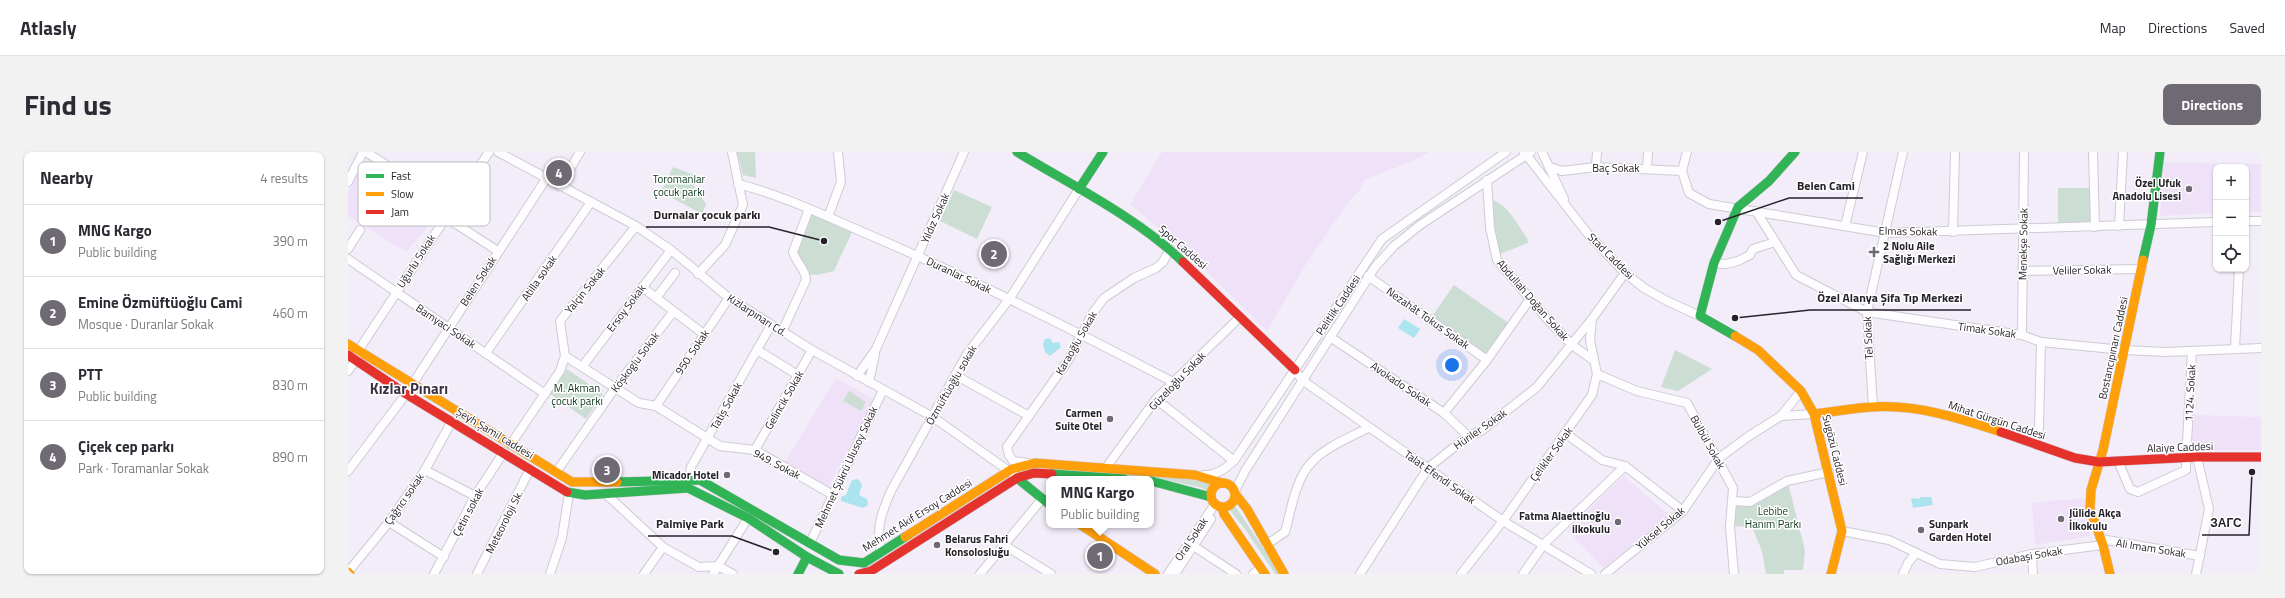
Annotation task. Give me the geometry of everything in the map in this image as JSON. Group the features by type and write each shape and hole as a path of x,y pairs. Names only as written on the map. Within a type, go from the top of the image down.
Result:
{"main road":[{"name":"Spor Caddesi","path":"1017,152 1132,222 1170,249 1295,370"},
{"path":"1079,189 1103,152"},
{"path":"1700,316 1714,263 1738,208 1769,181 1795,152"},
{"name":"Bostancıpınarı Caddesi","path":"2110,574 2102,542 2090,509 2091,490 2099,462 2151,225 2160,152"},
{"name":"Sugözü Caddesi","path":"1700,316 1758,350 1801,391 1814,414 1842,531 1831,574"},
{"name":"Şeyh Şamil caddesi","path":"348,344 572,482"},
{"name":"Şeyh Şamil caddesi","path":"352,358 406,394 504,452 569,493"},
{"name":"Mihat Gürgün Caddesi","path":"1814,414 1873,407 1917,409 1952,416 2075,458 2099,462"},
{"name":"Alaiye Caddesi","path":"2099,462 2192,457 2261,457"},
{"name":"Mehmet Akif Ersoy Caddesi","path":"569,493 606,494 688,484 700,480 839,560 864,563 1010,470 1035,463 1195,475 1222,483"},
{"name":"Mehmet Akif Ersoy Caddesi","path":"859,574 871,572 1017,478 1034,473 1079,476"},
{"path":"1017,478 1046,502"},
{"path":"569,493 572,482"},
{"name":"Mehmet Akif Ersoy Caddesi","path":"572,482 688,484 748,518 807,557 839,574"},
{"path":"1154,482 1217,503 1233,503 1235,493"},
{"path":"1263,571 1217,503 1215,486 1222,483 1228,484 1247,509 1266,545 1284,574"},
{"path":"1086,528 1155,574"},
{"path":"798,574 807,557"}],"street":[{"path":"348,182 363,152"},
{"path":"366,152 382,162"},
{"name":"Uğurlu Sokak","path":"482,162 489,152"},
{"name":"Kızlarpınarı Cd.","path":"498,152 636,226 671,250 698,274 729,298 812,350 933,417 1010,470 1017,478"},
{"path":"560,186 580,152"},
{"path":"698,274 725,244 744,205 738,184 732,152"},
{"path":"828,217 841,182 838,152"},
{"name":"Yıldız Sokak","path":"876,349 964,152"},
{"name":"Pelitlik Caddesi","path":"1195,475 1214,475 1227,468 1234,461 1382,239 1506,152"},
{"name":"Stad Caddesi","path":"1542,152 1571,212"},
{"path":"1596,167 1597,152"},
{"path":"1647,168 1648,152"},
{"path":"1682,170 1687,152"},
{"path":"1845,226 1863,152"},
{"name":"Tel Sokak","path":"1873,407 1867,312 1903,152"},
{"path":"1953,232 1955,152"},
{"name":"Menekşe Sokak","path":"2022,335 2024,152"},
{"path":"2093,152 2095,227"},
{"path":"2119,226 2123,152"},
{"name":"Pelitlik Caddesi","path":"1235,493 1245,471 1368,276 1394,246 1420,225 1526,153"},
{"name":"Stad Caddesi","path":"1526,153 1571,212 1625,273 1644,288 1667,301 1700,316"},
{"name":"Baç Sokak","path":"1550,167 1562,171 1596,167 1682,170"},
{"name":"Elmas Sokak","path":"1682,170 1689,193 1709,204 1886,233 1953,232 2022,228 2095,227 2213,222"},
{"name":"Belen Sokak","path":"411,384 546,179"},
{"name":"Abdullah Doğan Sokak","path":"1487,180 1490,228 1497,260 1572,345 1593,360"},
{"name":"Duranlar Sokak","path":"738,184 761,189 918,255 1083,334 1173,382"},
{"name":"Özmüftüoğlu sokak","path":"881,552 878,534 881,514 891,491 967,354 1010,298 1079,189"},
{"name":"Atilla sokak","path":"486,353 592,202"},
{"path":"782,332 799,299 806,280 806,274 795,259 793,252 809,209"},
{"name":"Timak Sokak","path":"1756,211 1796,275 1867,312 2022,335 2041,342 2124,350 2192,351 2261,348"},
{"path":"2249,221 2261,221"},
{"name":"Uğurlu Sokak","path":"358,350 439,226"},
{"path":"459,226 498,251"},
{"name":"Yalçin Sokak","path":"511,444 560,371 565,356 560,321 636,226"},
{"path":"348,249 360,230"},
{"path":"1714,263 1726,264 1738,261 1750,254 1753,249 1775,242"},
{"name":"Karaoğlu Sokak","path":"1035,463 1013,461 1009,455 1007,447 1069,359 1092,314 1104,298 1134,278 1156,268 1163,262 1170,249"},
{"name":"Ersoy Sokak","path":"582,366 671,250"},
{"name":"Bamyaci Sokak","path":"348,259 545,394"},
{"name":"Veliler Sokak","path":"2022,271 2142,269"},
{"path":"2235,348 2238,272"},
{"path":"656,298 675,273"},
{"name":"Hüriler Sokak","path":"1360,574 1428,468 1468,436 1481,431 1537,388 1592,319 1625,273"},
{"name":"Nezahât Tokus Sokak","path":"1368,276 1487,360"},
{"path":"642,287 673,312 705,334"},
{"name":"950. Sokak","path":"656,406 729,298"},
{"path":"1444,413 1487,360 1530,299"},
{"name":"Köşkoglu Sokak","path":"557,472 615,388 673,312"},
{"name":"Güzeloğlu Sokak","path":"1105,469 1156,399 1240,317"},
{"name":"Çelikler Sokak","path":"1461,574 1502,521 1592,395 1597,374 1590,340 1592,319"},
{"name":"Tatiş Sokak","path":"688,484 691,467 708,440 771,325"},
{"name":"Avokado Sokak","path":"1330,337 1444,413 1468,436"},
{"path":"2032,443 2039,429 2041,342"},
{"path":"857,376 876,349"},
{"path":"869,382 876,349"},
{"path":"348,371 352,358 358,350"},
{"path":"757,350 798,375"},
{"name":"Gelincik Sokak","path":"755,450 812,350"},
{"name":"1124. Sokak","path":"2192,351 2187,443 2209,509 2198,574"},
{"path":"565,356 639,403 656,406"},
{"name":"Talat Efendi Sokak","path":"1295,370 1302,380 1368,428 1428,468 1502,521 1544,544 1591,574"},
{"name":"Bülbül Sokak","path":"1597,374 1637,391 1687,403 1733,488 1730,527 1734,574"},
{"path":"955,375 1029,416"},
{"path":"348,471 406,394 411,384"},
{"name":"Mehmet Şükrü Ulusoy Sokak","path":"810,544 883,390"},
{"name":"Yüksel Sokak","path":"1605,574 1683,511 1718,458 1781,416 1801,391"},
{"path":"1156,399 1234,461"},
{"name":"949. Sokak","path":"656,406 708,440 720,446 755,450 833,495"},
{"name":"Yüksel Sokak","path":"1781,416 1814,414"},
{"name":"Çağrıcı sokak","path":"349,573 425,470 452,421"},
{"path":"1266,545 1285,532 1298,487 1310,464 1325,451 1368,428"},
{"path":"1565,433 1602,460 1625,466 1683,511"},
{"name":"Çetin sokak","path":"434,574 475,496 504,452"},
{"path":"2118,461 2130,489 2138,492 2186,470 2192,457"},
{"path":"1523,574 1544,544 1625,466"},
{"name":"Meteoroloji Sk.","path":"477,574 530,469"},
{"path":"425,470 475,496"},
{"path":"1732,501 1750,502 1787,480 1829,472"},
{"path":"550,574 562,538 569,493"},
{"path":"606,494 663,547 699,568 718,566 733,574"},
{"path":"980,574 1004,545 1046,502"},
{"name":"Oral Sokak","path":"1175,574 1195,547 1217,503"},
{"name":"Oral Sokak","path":"1168,574 1217,503"},
{"path":"713,574 748,518"},
{"path":"388,522 444,557"},
{"name":"Odabaşi Sokak","path":"1842,531 1889,540 1915,554 1940,564 1975,567 2032,554 2102,542"},
{"name":"Ali Imam Sokak","path":"2102,542 2200,556"},
{"path":"1004,545 1051,574"},
{"path":"644,574 663,547"},
{"path":"1195,547 1236,574"},
{"path":"1903,574 1908,563 1915,554"},
{"path":"2032,554 2033,574"},
{"path":"1253,574 1263,571"}],"shaded area":[{"path":"1162,152 1428,153 1410,162 1364,180 1359,191 1349,201 1306,264 1267,331 1192,257 1130,204"},
{"path":"367,158 373,162 365,162"},
{"path":"444,159 449,162 442,162"},
{"name":"Özel Ufuk Anadolu Lisesi","path":"2164,162 2261,164 2261,212 2249,212 2249,164 2213,164 2213,213 2160,216"},
{"path":"358,174 358,222 348,216 348,192"},
{"path":"364,226 428,226 406,252"},
{"path":"836,378 874,400 828,488 785,462"},
{"path":"2194,415 2261,417 2261,450 2204,450 2192,443"},
{"name":"Fatma Alaettinoğlu ilkokulu","path":"1624,476 1669,515 1603,568 1568,530"},
{"name":"Jülide Akça İlkokulu","path":"2085,498 2090,536 2035,545 2032,503"}],"green space":[{"path":"737,152 755,152 756,178 743,175"},
{"name":"Toromanlar çocuk parkı","path":"673,167 697,176 694,186 706,204 702,214 661,192"},
{"path":"2058,188 2092,188 2093,225 2058,226"},
{"path":"954,190 992,207 977,239 940,221"},
{"path":"1490,199 1502,205 1507,210 1527,238 1528,243 1497,255"},
{"path":"810,212 853,230 834,271 813,275 809,274 795,252"},
{"path":"1454,285 1510,324 1487,357 1431,318"},
{"path":"1675,350 1712,369 1678,391 1661,387"},
{"name":"M. Akman çocuk parkı","path":"567,369 603,394 586,419 550,394"},
{"path":"849,391 866,402 861,411 843,401"},
{"path":"1038,470 1152,476 1111,476"},
{"path":"1154,476 1213,483 1211,492 1199,487 1171,481 1154,480"},
{"name":"Lebibe Hanım Parkı","path":"1788,483 1805,550 1803,570 1784,570 1784,574 1766,574 1762,551 1752,527 1731,526 1734,504 1751,505"},
{"path":"1233,503 1281,574 1275,574 1245,529 1228,508"}],"water":[{"path":"1404,319 1420,329 1414,338 1398,328"},
{"path":"1050,338 1053,343 1059,342 1061,347 1050,356 1045,352 1043,344 1045,339"},
{"path":"858,479 862,485 859,495 867,499 868,505 863,508 841,501 841,497 846,495 852,480"},
{"path":"1921,497 1931,497 1933,505 1913,508 1911,498 1919,499"}],"traffic: fast":[{"path":"1017,152 1125,217 1146,231 1183,262"},
{"path":"1079,189 1103,152"},
{"path":"1735,336 1700,316 1714,263 1738,207 1769,181 1795,152"},
{"path":"2143,260 2151,225 2160,152"},
{"path":"1052,474 1081,476"},
{"path":"1017,478 1046,502"},
{"path":"617,482 700,480 839,560 864,563 905,537"},
{"path":"1154,482 1211,497"},
{"path":"567,492 585,495 688,488 748,518 807,557 839,574"},
{"path":"798,574 807,557"}],"traffic: slow":[{"path":"2110,574 2103,545 2090,509 2091,490 2103,450 2143,260"},
{"path":"1735,336 1758,350 1801,391 1814,414 1842,531 1831,574"},
{"path":"348,344 572,482 617,482"},
{"path":"1814,414 1872,407 1905,408 1937,413 2001,432"},
{"path":"905,537 1012,469 1035,463 1195,475 1222,483"},
{"path":"1223,483 1232,486 1235,495 1232,504 1223,507 1214,504 1211,495 1214,486 1223,483"},
{"path":"1236,495 1247,509 1284,574"},
{"path":"1222,507 1224,514 1265,574"},
{"path":"1086,528 1155,574"}],"traffic: jam":[{"path":"1183,262 1295,370"},
{"path":"348,355 406,394 567,492"},
{"path":"2001,432 2075,458 2099,462 2197,457 2261,457"},
{"path":"859,574 871,571 1017,478 1034,473 1052,474"}],"place":[{"name":"Çiçek cep parkı","path":"559,173"},
{"name":"Özel Ufuk Anadolu Lisesi","path":"2189,189"},
{"name":"Belen Cami","path":"1718,222"},
{"name":"Durnalar çocuk parkı","path":"824,241"},
{"name":"2 Nolu Aile Sağlığı Merkezi","path":"1874,252"},
{"name":"Emine Özmüftüoğlu Cami","path":"994,254"},
{"name":"Özel Alanya Şifa Tıp Merkezi","path":"1735,318"},
{"name":"Carmen Suite Otel","path":"1110,419"},
{"name":"PTT","path":"607,470"},
{"name":"ЗАГС","path":"2252,472"},
{"name":"Micador Hotel","path":"727,475"},
{"name":"Jülide Akça İlkokulu","path":"2061,519"},
{"name":"Fatma Alaettinoğlu ilkokulu","path":"1618,522"},
{"name":"Sunpark Garden Hotel","path":"1921,530"},
{"name":"Belarus Fahri Konsolosluğu","path":"937,545"},
{"name":"Palmiye Park","path":"776,552"},
{"name":"MNG Kargo","path":"1100,556"}],"district":[{"name":"Kızlar Pınarı","path":"409,389"}]}
